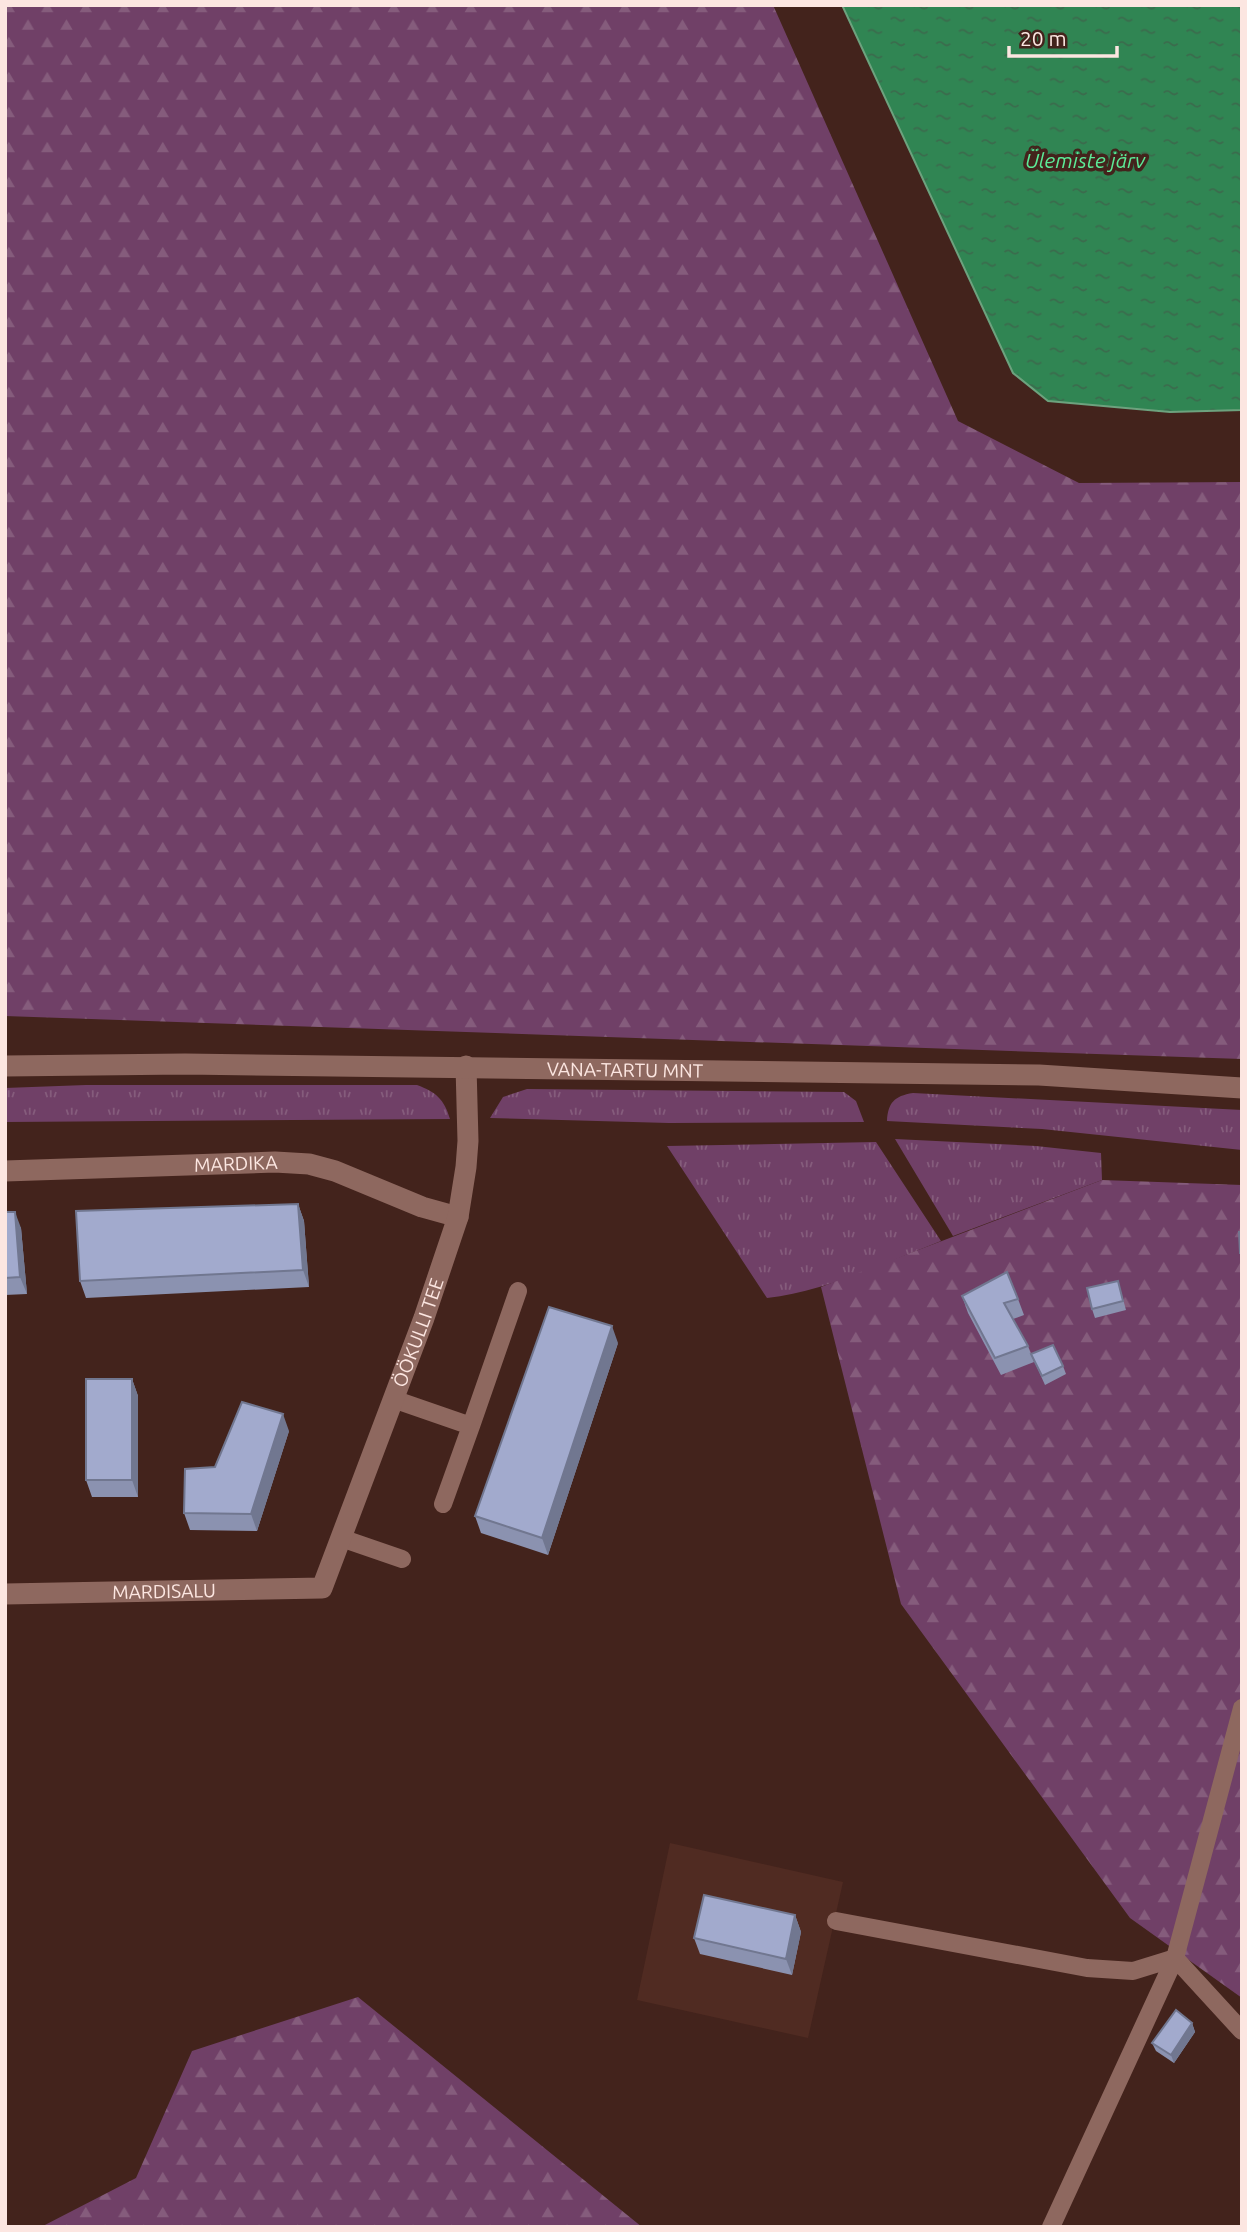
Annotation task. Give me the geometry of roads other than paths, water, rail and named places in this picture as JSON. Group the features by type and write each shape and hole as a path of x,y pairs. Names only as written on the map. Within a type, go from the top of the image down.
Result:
{"street":[{"name":"VANA-TARTU MNT","path":"5,1066 466,1066 1039,1075 1242,1088"},
{"name":"ÖÖKULLI TEE","path":"322,1588 458,1217 467,1154 466,1066"},
{"name":"MARDIKA","path":"5,1171 275,1162 309,1164 335,1171 422,1207 458,1217"},
{"name":"MARDISALU","path":"5,1594 322,1588"}],"lane":[{"path":"443,1504 517,1291"},
{"path":"393,1399 471,1426"},
{"path":"341,1538 402,1559"},
{"path":"1051,2227 1175,1958 1242,1708"},
{"path":"836,1921 1087,1968 1133,1971 1175,1958"},
{"path":"1175,1958 1242,2031"}],"water":[{"name":"Ülemiste järv","path":"842,5 1242,5 1242,410 1170,412 1048,401 1013,373"}]}
